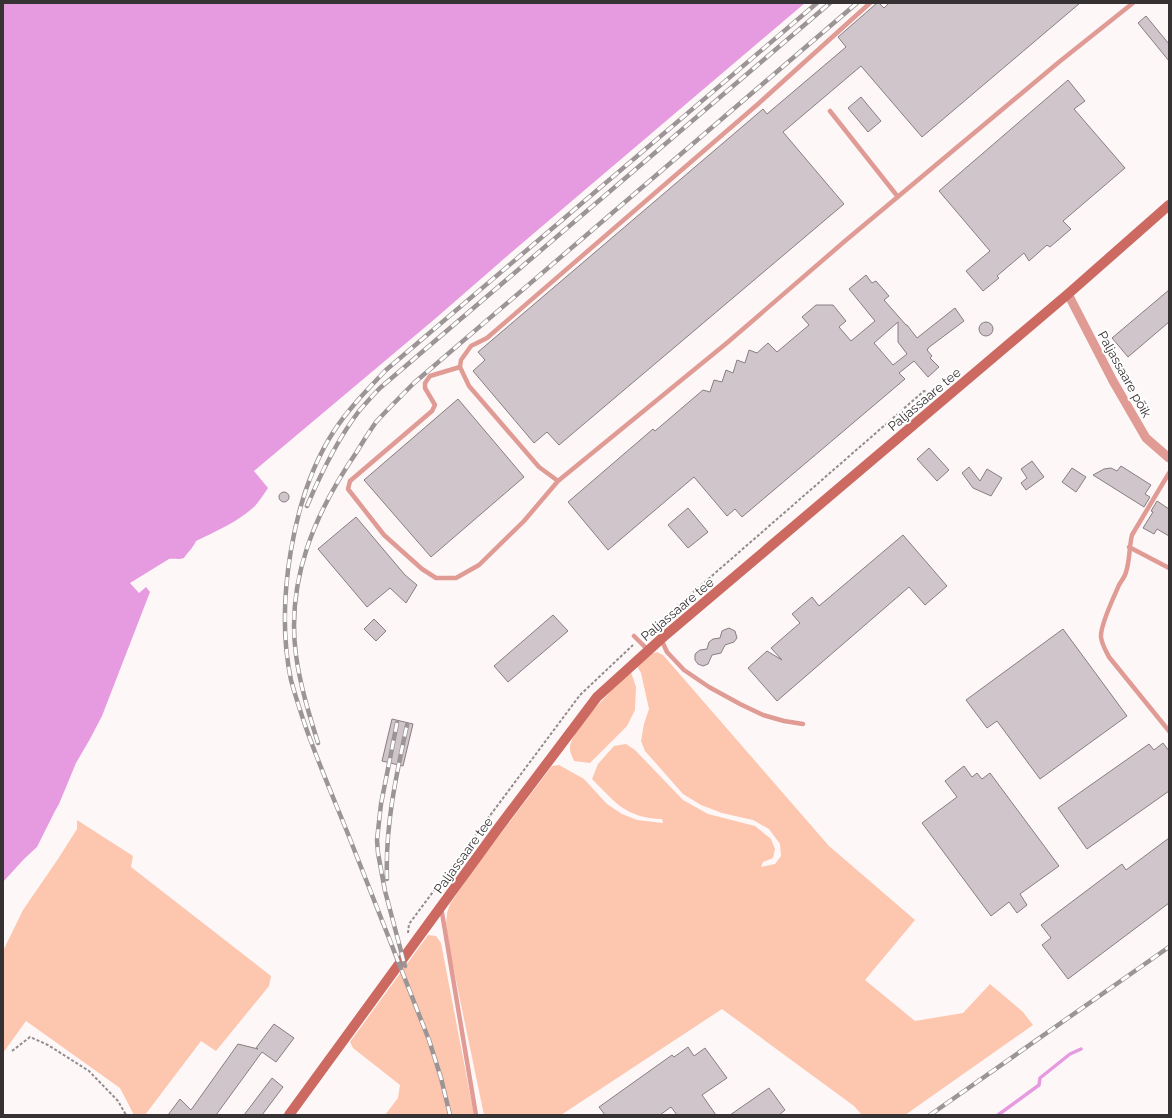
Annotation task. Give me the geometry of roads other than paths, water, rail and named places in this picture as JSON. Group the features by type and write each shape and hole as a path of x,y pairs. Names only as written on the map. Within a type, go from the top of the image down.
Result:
{"street":[{"name":"Paljassaare tee","path":"289,1115 499,827 597,697 648,650 1068,294 1169,204"},
{"name":"Paljassaare põik","path":"1068,294 1113,381 1146,438 1169,458"}],"lane":[{"path":"558,481 539,467 469,386 460,367 461,360 471,346 487,338 758,104 870,3"},
{"path":"460,367 430,376 425,382 425,388 435,405 432,411 350,481 348,489 384,535 422,569 436,578 456,578 479,565 524,521 558,481 734,337 845,241 1132,3"},
{"path":"830,111 898,197"},
{"path":"1169,473 1132,535 1126,573 1103,624 1101,636 1109,657 1169,731"},
{"path":"1129,547 1169,568"},
{"path":"634,636 648,650"},
{"path":"661,639 667,652 684,670 709,687 764,715 784,721 803,724"},
{"path":"441,907 476,1115"}],"waterway":[{"path":"998,1115 1039,1085 1040,1078 1070,1054 1081,1049"}],"railway":[{"path":"450,1115 441,1078 429,1040 315,752 291,680 285,618 286,585 291,551 307,486 319,457 334,431 352,407 386,370 817,3"},
{"path":"307,506 324,469 344,433 359,411 380,388 830,3"},
{"path":"318,743 302,688 296,655 294,627 295,600 307,548 316,524 341,476 376,422 414,383 857,3"},
{"path":"397,723 381,804 377,840 385,891 405,966"},
{"path":"387,879 388,840 392,802 407,725"},
{"path":"930,1115 1169,947"}]}
